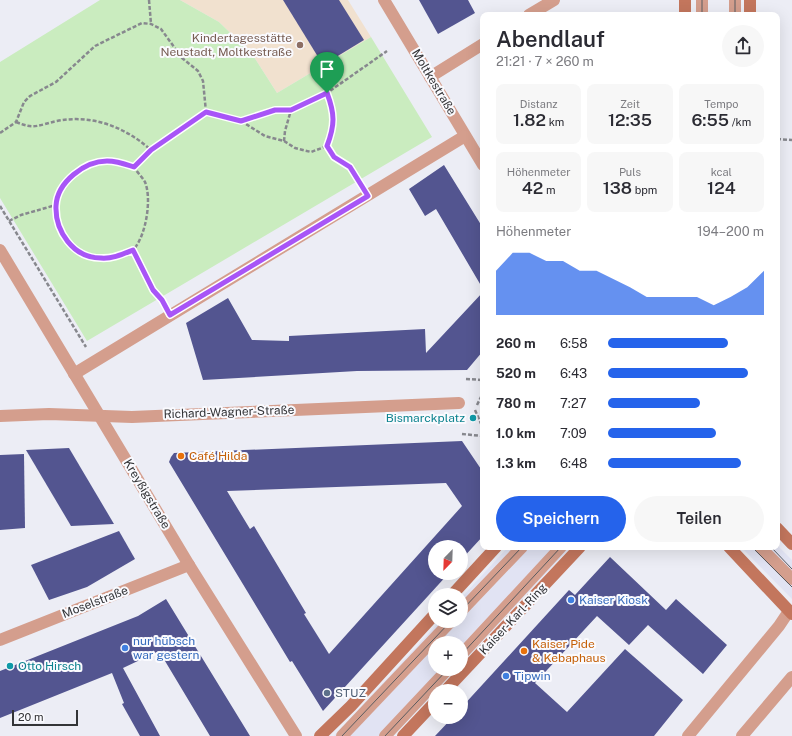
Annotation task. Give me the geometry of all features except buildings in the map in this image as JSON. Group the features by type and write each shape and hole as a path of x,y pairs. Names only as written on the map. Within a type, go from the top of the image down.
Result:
{"street":[{"name":"Moltkestraße","path":"384,0 480,160"},
{"path":"534,12 554,0"},
{"path":"685,0 685,12"},
{"path":"702,0 702,12"},
{"path":"735,0 735,12"},
{"path":"750,0 750,12"},
{"path":"430,76 480,46"},
{"path":"74,374 466,136"},
{"name":"Kreyßigstraße","path":"0,250 190,565 296,736"},
{"name":"Richard-Wagner-Straße","path":"0,416 49,414 132,416 458,403"},
{"path":"780,531 792,544"},
{"path":"458,588 493,550"},
{"path":"468,604 519,550"},
{"name":"Kaiser-Karl-Ring","path":"468,647 558,550"},
{"name":"Kaiser-Karl-Ring","path":"452,684 577,550"},
{"path":"688,736 790,613 732,550"},
{"path":"763,550 792,579"},
{"name":"Moselstraße","path":"0,640 190,565"},
{"path":"320,736 351,706 428,622"},
{"path":"342,736 444,628"},
{"path":"385,736 441,676"},
{"path":"742,736 792,676"},
{"path":"403,736 428,709"}],"path":[{"path":"149,0 151,24"},
{"path":"0,133 16,122 24,102 30,96 56,82 95,46 142,23 151,24 161,29 182,58 198,72 203,81 206,112"},
{"path":"241,121 275,110 291,110 327,93 387,51"},
{"path":"327,93 333,109 333,128 327,146"},
{"path":"284,141 285,131 291,110"},
{"path":"134,167 151,150 206,112 241,121 265,136 284,141 295,148 311,152 327,146"},
{"path":"16,122 34,128 56,121 72,119 106,123 131,134 151,150"},
{"path":"780,139 792,140"},
{"path":"327,146 334,157 350,167 368,196"},
{"path":"107,161 120,162 134,167 145,182 147,217 143,232 133,250 121,255 100,259 82,254 70,245 61,232 56,205 60,191 78,170 94,163 107,161"},
{"path":"9,221 21,215 56,205"},
{"path":"0,206 94,362"},
{"path":"133,250 153,290 162,300 170,315"},
{"path":"466,379 480,380"},
{"path":"480,400 475,410 480,421"},
{"path":"462,434 480,436"}],"shaded area":[{"name":"Kindertagesstätte Neustadt, Moltkestraße","path":"180,0 348,0 371,37 277,93 252,54 219,22"},
{"path":"780,548 792,560 792,599 744,550 780,550"},
{"path":"505,550 568,550 468,657 468,636 428,636 428,676 449,676 442,684 428,684 428,699 393,736 334,736 434,628 468,628 468,590"}],"green space":[{"path":"100,0 180,0 219,22 252,54 277,93 371,37 432,137 87,341 0,198 0,62"}],"tram line":[{"path":"702,0 702,12"},
{"path":"735,0 735,12"},
{"path":"468,604 519,550"},
{"path":"468,647 558,550"},
{"path":"755,550 792,587"},
{"path":"774,550 792,569"},
{"path":"342,736 444,628"},
{"path":"385,736 441,676"}],"place":[{"name":"Kindertagesstätte Neustadt, Moltkestraße","path":"300,45"},
{"name":"Bismarckplatz","path":"473,418"},
{"name":"Café Hilda","path":"181,456"},
{"name":"Kaiser Kiosk","path":"571,600"},
{"name":"nur hübsch war gestern","path":"125,648"},
{"name":"Kaiser Pide & Kebaphaus","path":"524,651"},
{"name":"Otto Hirsch","path":"10,666"},
{"name":"Tipwin","path":"506,676"},
{"name":"STUZ","path":"327,693"}],"route":[{"path":"327,93 333,109 333,128 327,146 334,157 350,167 368,196 170,315 162,300 153,290 133,250 121,255 100,259 82,254 70,245 61,232 58,223 56,205 60,191 78,170 94,163 107,161 120,162 134,167 151,150 206,112 241,121 275,110 291,110 307,101 327,93"}]}
